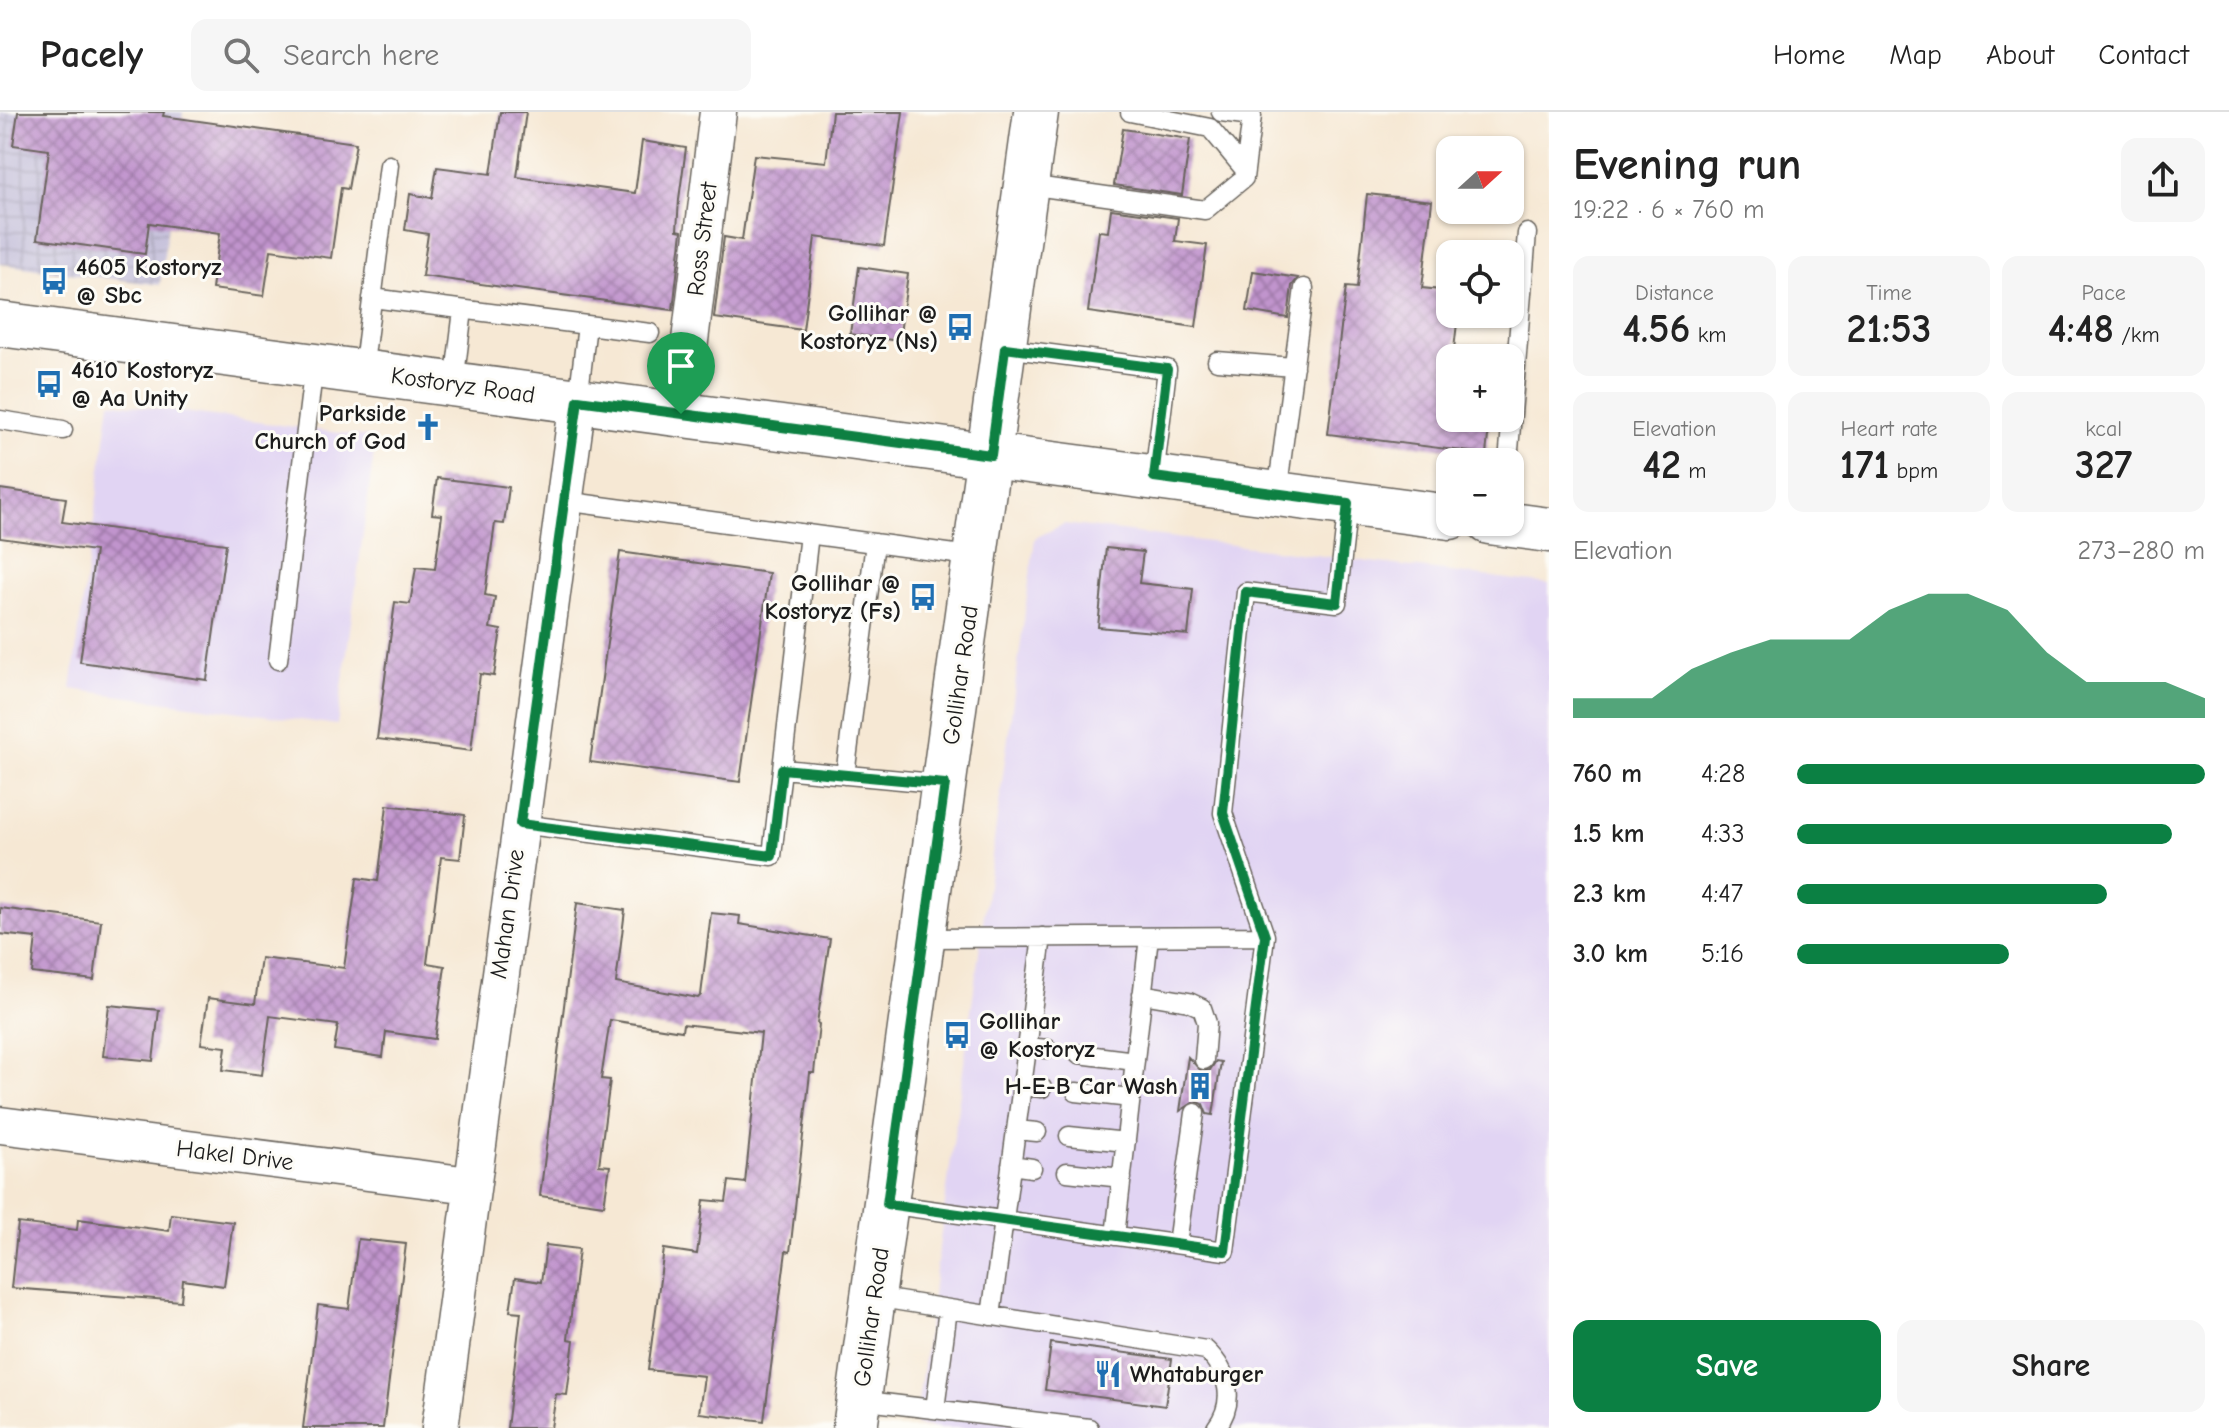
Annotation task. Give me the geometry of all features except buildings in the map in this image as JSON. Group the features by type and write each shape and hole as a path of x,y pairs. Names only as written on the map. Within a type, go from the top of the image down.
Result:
{"main road":[{"name":"Gollihar Road","path":"857,1414 1036,112"},
{"name":"Kostoryz Road","path":"0,324 1436,515"},
{"path":"1524,526 1549,530"}],"street":[{"name":"Ross Street","path":"681,414 718,112"},
{"name":"Mahan Drive","path":"440,1428 470,1185 578,400"},
{"name":"Hakel Drive","path":"0,1125 470,1185"}],"lane":[{"path":"1130,112 1210,128 1245,170"},
{"path":"1028,185 1205,210 1244,178 1252,114 1221,112"},
{"path":"363,372 389,165"},
{"path":"1509,448 1527,233"},
{"path":"1277,494 1304,288"},
{"path":"372,298 650,333"},
{"path":"454,384 463,310"},
{"path":"578,400 587,325"},
{"path":"1005,348 1167,369 1154,477"},
{"path":"1217,361 1294,367"},
{"path":"278,660 314,365"},
{"path":"0,420 63,430"},
{"path":"564,501 977,557"},
{"path":"887,1204 1225,1251 1265,936 1223,813 1246,592 1337,603 1348,503"},
{"path":"520,824 772,856 809,534"},
{"path":"845,775 875,543"},
{"path":"782,769 945,784"},
{"path":"924,938 1265,936"},
{"path":"991,1316 1042,937"},
{"path":"1115,1236 1149,937"},
{"path":"1142,994 1189,1002 1202,1008 1207,1023 1204,1060"},
{"path":"1027,1047 1048,1049"},
{"path":"1079,1054 1135,1061"},
{"path":"1022,1086 1042,1088"},
{"path":"1076,1092 1131,1098"},
{"path":"1177,1244 1195,1113"},
{"path":"1016,1130 1037,1132"},
{"path":"1069,1136 1126,1142"},
{"path":"1011,1165 1032,1168"},
{"path":"1067,1172 1122,1178"},
{"path":"874,1297 1206,1350 1218,1362 1229,1399 1225,1414 1216,1428"},
{"path":"935,1409 948,1309"},
{"path":"857,1414 935,1409 1089,1428"}],"shaded area":[{"path":"0,112 183,112 160,285 0,264"},
{"path":"110,402 376,438 337,725 71,689"},
{"path":"1064,524 1549,584 1549,1428 939,1428 915,1425 1035,538"}],"place":[{"name":"4605 Kostoryz @ Sbc","path":"54,281"},
{"name":"Gollihar @ Kostoryz (Ns)","path":"960,327"},
{"name":"4610 Kostoryz @ Aa Unity","path":"49,384"},
{"name":"Parkside Church of God","path":"428,427"},
{"name":"Gollihar @ Kostoryz (Fs)","path":"923,597"},
{"name":"Gollihar @ Kostoryz","path":"957,1035"},
{"name":"H-E-B Car Wash","path":"1200,1086"},
{"name":"Whataburger","path":"1108,1374"}],"route":[{"path":"1005,348 1167,369 1154,477 1348,503 1337,603 1246,592 1223,813 1265,936 1225,1251 887,1204 945,784 782,769 772,856 520,824 578,400 681,414 991,455 1005,348"}]}
